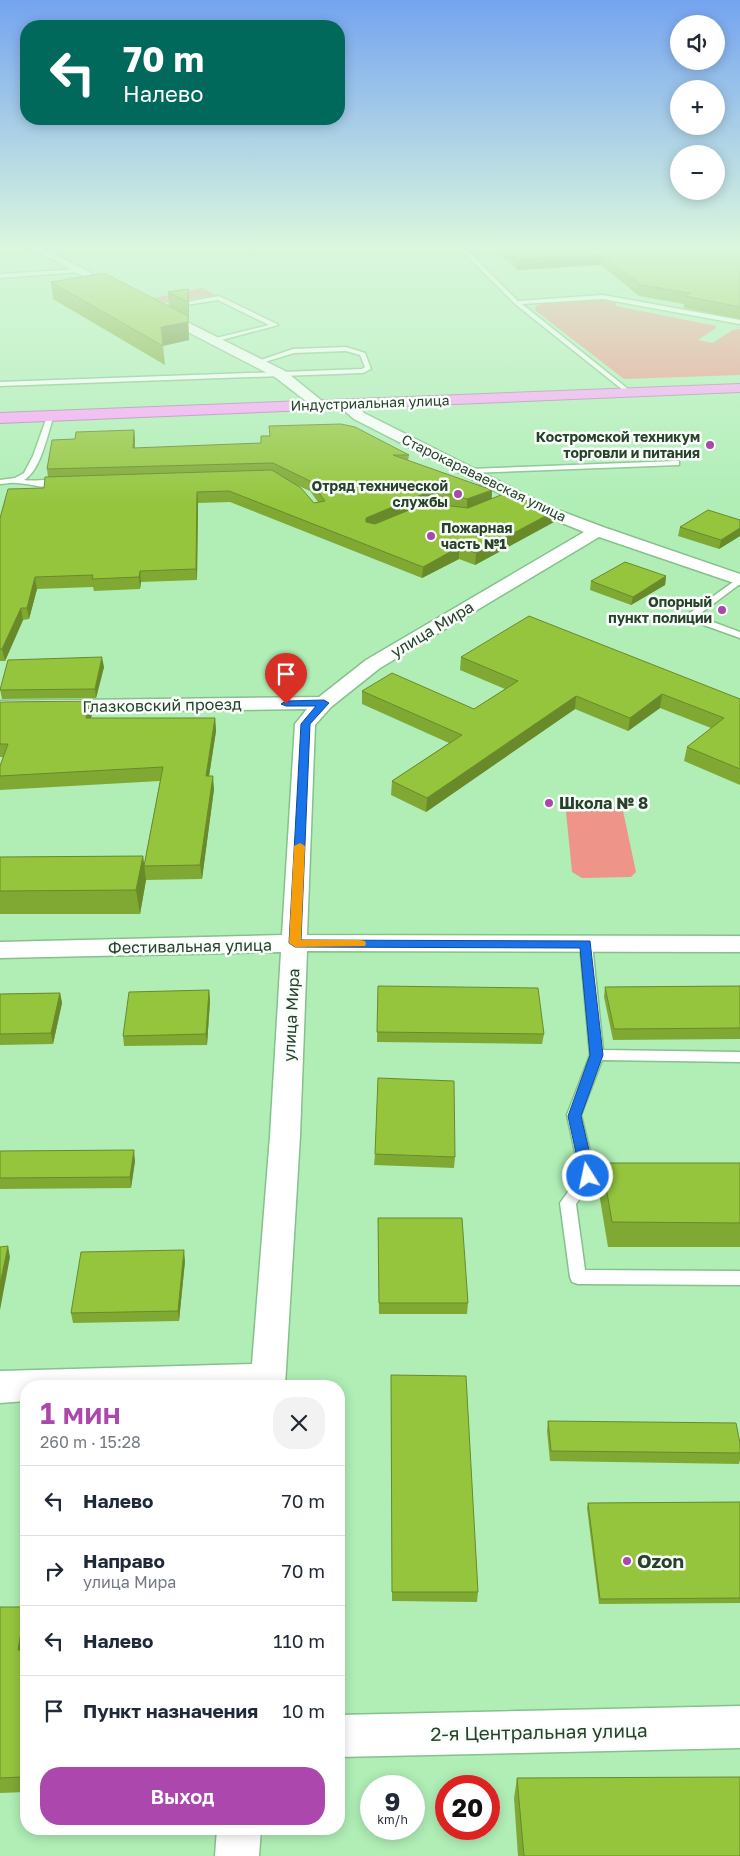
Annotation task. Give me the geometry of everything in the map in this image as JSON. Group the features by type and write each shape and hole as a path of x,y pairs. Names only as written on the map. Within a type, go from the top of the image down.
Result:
{"highway":[{"name":"Индустриальная улица","path":"0,418 740,388"}],"street":[{"path":"197,332 280,374 320,405"},
{"name":"Старокараваевская улица","path":"349,404 352,410 359,416 469,471 510,499 740,580"},
{"name":"улица Мира","path":"268,1380 285,1136 305,724 324,703 373,664 597,531"},
{"name":"Глазковский проезд","path":"0,707 324,703"},
{"name":"Фестивальная улица","path":"0,950 295,943 740,944"},
{"path":"0,1387 20,1386"},
{"name":"2-я Центральная улица","path":"345,1736 740,1727"},
{"path":"238,1856 239,1835"}],"lane":[{"path":"214,340 253,332"},
{"path":"553,332 630,393"},
{"path":"0,384 363,371 369,368 363,354 346,349 289,352 258,362"},
{"path":"0,482 16,480 26,475 32,465 50,415"},
{"path":"469,471 676,463"},
{"path":"16,480 34,484 72,483"},
{"path":"740,580 690,617 740,635"},
{"path":"586,944 597,1055 574,1116 588,1176 568,1203 578,1277 740,1278"},
{"path":"597,1055 740,1057"}],"shaded area":[{"path":"563,332 711,332 698,340 712,343 730,332 740,332 740,375 624,379"},
{"path":"571,807 617,807 623,811 636,872 631,877 582,878 572,872 566,812"}],"building":[{"path":"138,332 161,332 163,346"},
{"path":"341,424 355,427 409,455 393,455 492,490 467,499 433,490 366,518 366,522 375,524 436,499 451,506 468,508 506,493 555,511 476,553 459,547 423,567 229,491 197,492 196,569 140,571 139,577 92,579 93,575 35,577 27,608 21,608 2,649 0,649 0,518 8,489 44,488 45,477 272,470 301,488 314,503 325,501 310,481 273,463 47,469 52,440 75,439 76,432 134,430 133,448 261,443 261,436 270,436 269,426"},
{"path":"708,510 740,520 740,528 721,540 680,527"},
{"path":"625,562 666,576 633,597 591,581"},
{"path":"529,616 740,699 740,769 687,747 724,718 662,694 630,718 576,696 427,798 392,781 462,735 362,691 392,673 474,709 518,681 461,657"},
{"path":"102,657 95,689 0,690 8,660"},
{"path":"91,701 86,718 215,718 206,776 213,776 200,865 144,866 163,767 0,776 0,766 8,744 0,744 0,702"},
{"path":"143,856 136,890 0,891 0,857"},
{"path":"378,986 538,988 544,1034 377,1032"},
{"path":"740,986 740,1028 614,1029 605,987"},
{"path":"209,990 206,1034 123,1036 129,992"},
{"path":"60,993 51,1033 0,1034 0,994"},
{"path":"378,1078 454,1081 455,1157 375,1154"},
{"path":"134,1150 130,1177 0,1178 0,1151"},
{"path":"602,1163 740,1163 740,1223 612,1222"},
{"path":"378,1218 462,1218 468,1303 379,1303"},
{"path":"8,1246 0,1284 0,1247"},
{"path":"184,1250 178,1311 71,1313 81,1252"},
{"path":"391,1375 466,1376 478,1592 392,1592"},
{"path":"548,1421 736,1423 740,1453 551,1451"},
{"path":"740,1502 740,1598 600,1599 588,1503"},
{"path":"0,1607 20,1607 18,1650 20,1650 20,1777 0,1778"},
{"path":"740,1777 740,1856 524,1856 517,1778"}],"slow traffic":[{"path":"300,846 295,943 360,944"}],"place":[{"name":"Костромской техникум торговли и питания","path":"710,445"},
{"name":"Отряд технической службы","path":"458,494"},
{"name":"Пожарная часть №1","path":"431,536"},
{"name":"Опорный пункт полиции","path":"722,610"},
{"name":"Школа № 8","path":"549,803"},
{"name":"Ozon","path":"627,1561"}],"route":[{"path":"286,704 324,703 305,724 295,943 586,944 597,1055 574,1116 588,1176"}]}
